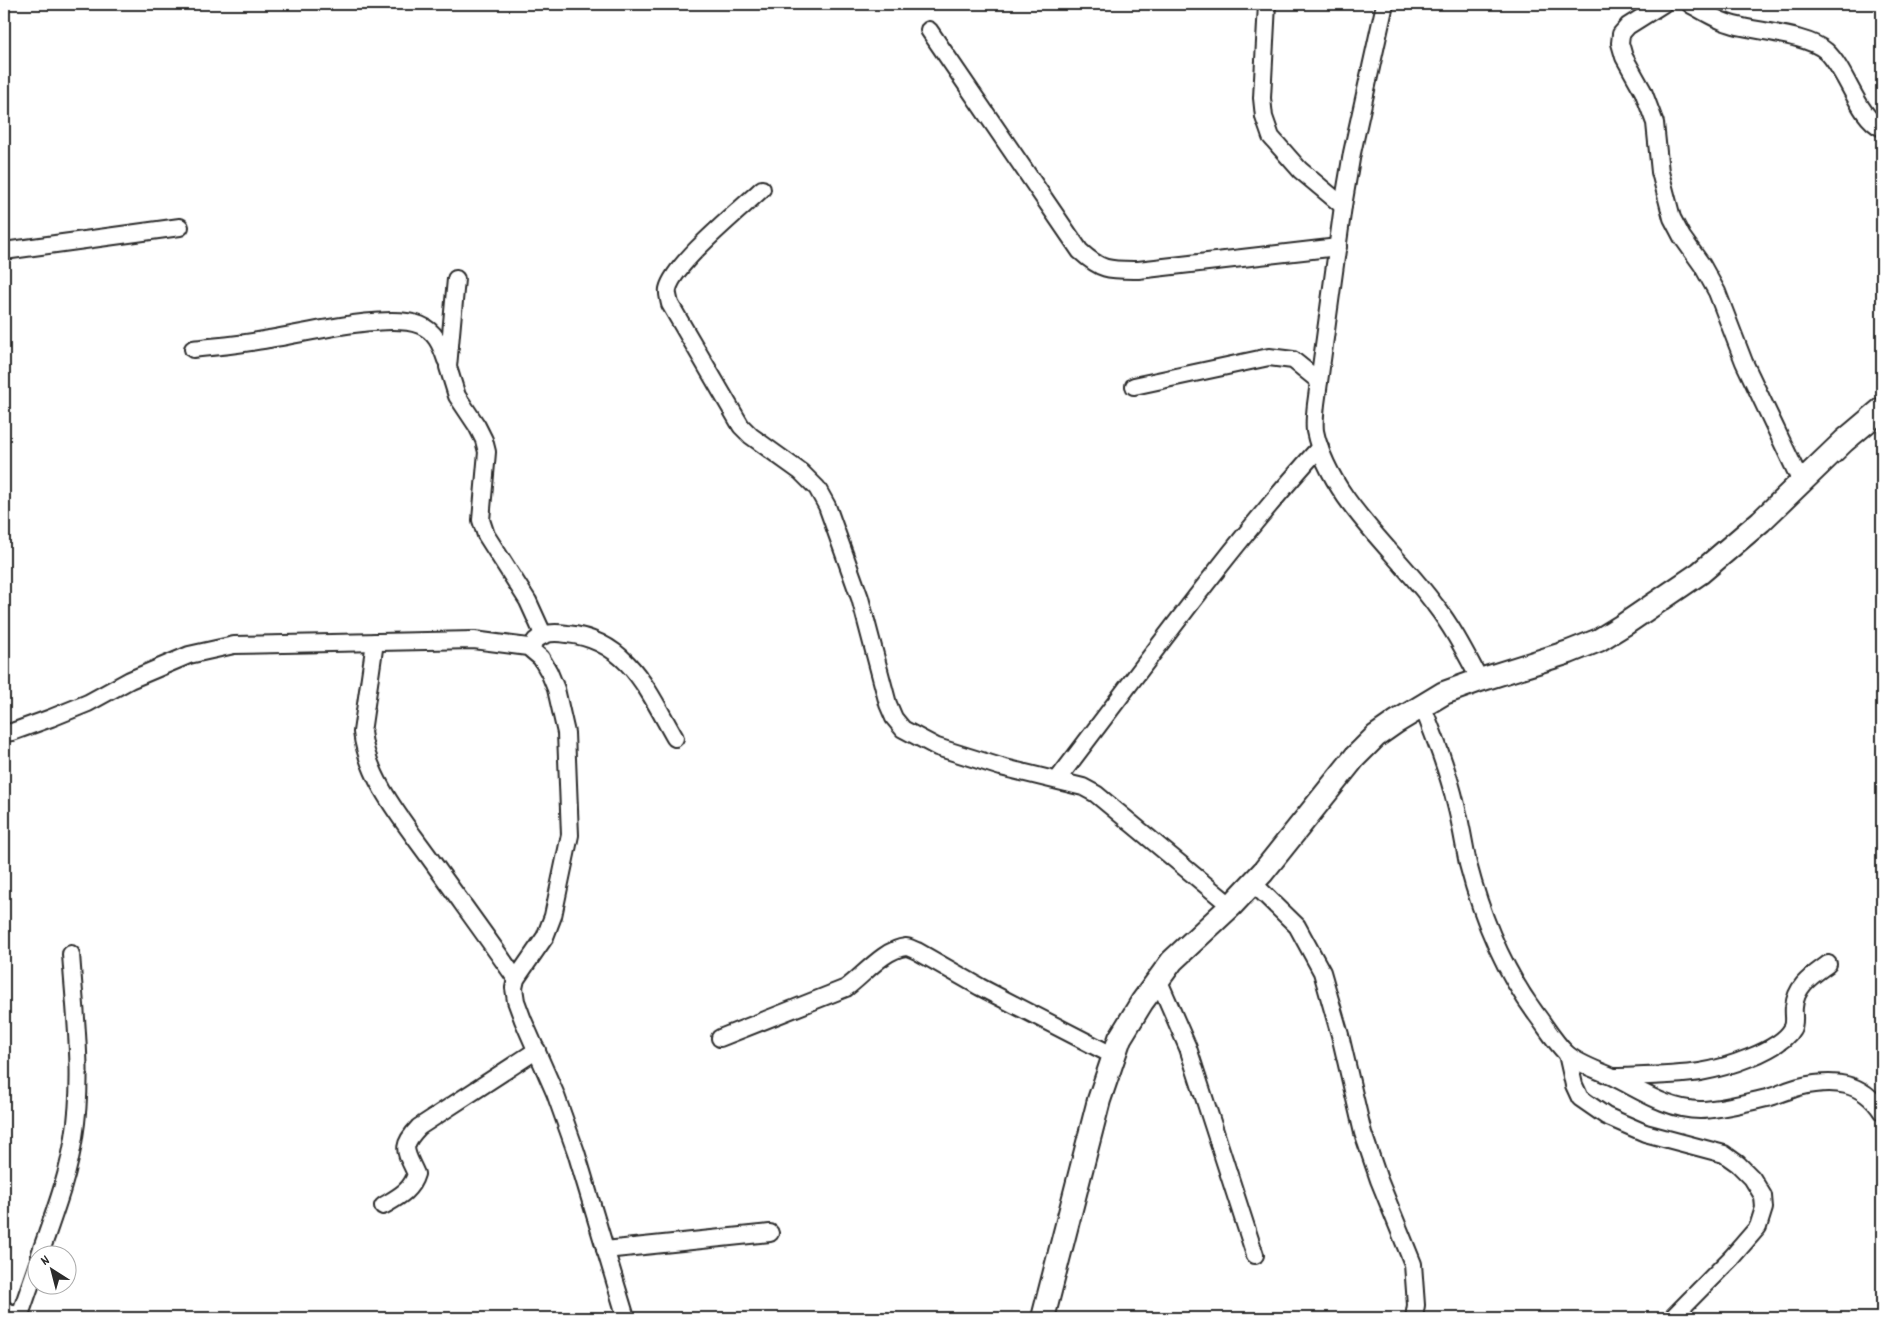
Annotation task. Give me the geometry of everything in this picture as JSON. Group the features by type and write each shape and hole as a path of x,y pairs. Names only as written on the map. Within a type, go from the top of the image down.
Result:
{"street":[{"path":"1267,4 1262,98 1264,117 1271,137 1300,170 1343,206"},
{"path":"1386,4 1352,153 1343,206 1319,381 1315,429 1320,447 1332,475 1347,498 1435,604 1451,627 1480,680"},
{"path":"1663,4 1628,26 1621,34 1620,44 1624,57 1643,91 1655,123 1660,172 1672,218 1717,292 1744,362 1802,484"},
{"path":"1690,4 1714,18 1734,25 1813,42 1832,58 1866,114 1876,125 1882,128"},
{"path":"929,30 1080,251 1094,264 1109,270 1138,270 1338,247"},
{"path":"762,189 687,259 674,276 667,290 670,304 741,426 758,442 801,472 817,488 824,500 860,598 888,704 894,718 903,729 937,747 1001,767 1083,787 1096,794 1231,906"},
{"path":"4,251 180,227"},
{"path":"448,367 456,279"},
{"path":"193,348 266,340 364,323 406,321 420,325 432,333 438,340 457,396 484,440 487,452 481,507 483,528 486,536 528,601 543,634"},
{"path":"1134,386 1269,357 1293,360 1319,381"},
{"path":"1043,1318 1091,1127 1120,1038 1158,979 1172,961 1253,883 1306,820 1355,757 1376,736 1422,705 1444,693 1569,652 1599,640 1625,624 1700,573 1762,521 1844,441 1882,409"},
{"path":"1057,780 1236,546 1284,487 1320,447"},
{"path":"528,647 543,634 561,633 580,635 611,648 624,658 649,692 675,738"},
{"path":"4,733 51,718 88,703 130,680 190,655 234,646 474,640 528,647 541,658 556,689 563,719 568,758 570,835 553,916 544,937 516,979 514,988 516,1001 555,1094 589,1192 626,1318"},
{"path":"375,642 362,732 369,764 396,810 516,979"},
{"path":"1422,705 1438,747 1456,805 1469,865 1490,933 1519,992 1567,1054 1577,1061 1652,1098 1675,1106 1700,1110 1768,1098 1799,1087 1843,1083 1860,1089 1877,1104 1882,1112"},
{"path":"1253,883 1298,926 1322,972 1340,1034 1362,1133 1413,1264 1416,1305 1414,1318"},
{"path":"720,1038 846,988 860,978 881,958 907,947 1114,1056"},
{"path":"43,1244 68,1172 75,1135 79,1070 71,954"},
{"path":"1614,1078 1700,1072 1774,1047 1788,1036 1794,1027 1794,1006 1798,990 1806,980 1828,964"},
{"path":"1158,979 1188,1048 1255,1255"},
{"path":"383,1206 405,1193 414,1183 416,1174 405,1149 408,1139 419,1127 537,1050"},
{"path":"1567,1054 1574,1085 1580,1098 1606,1116 1645,1133 1724,1154 1738,1164 1752,1178 1763,1196 1764,1208 1758,1226 1672,1318"},
{"path":"605,1250 770,1233"},
{"path":"4,1309 19,1318 28,1292"}]}
